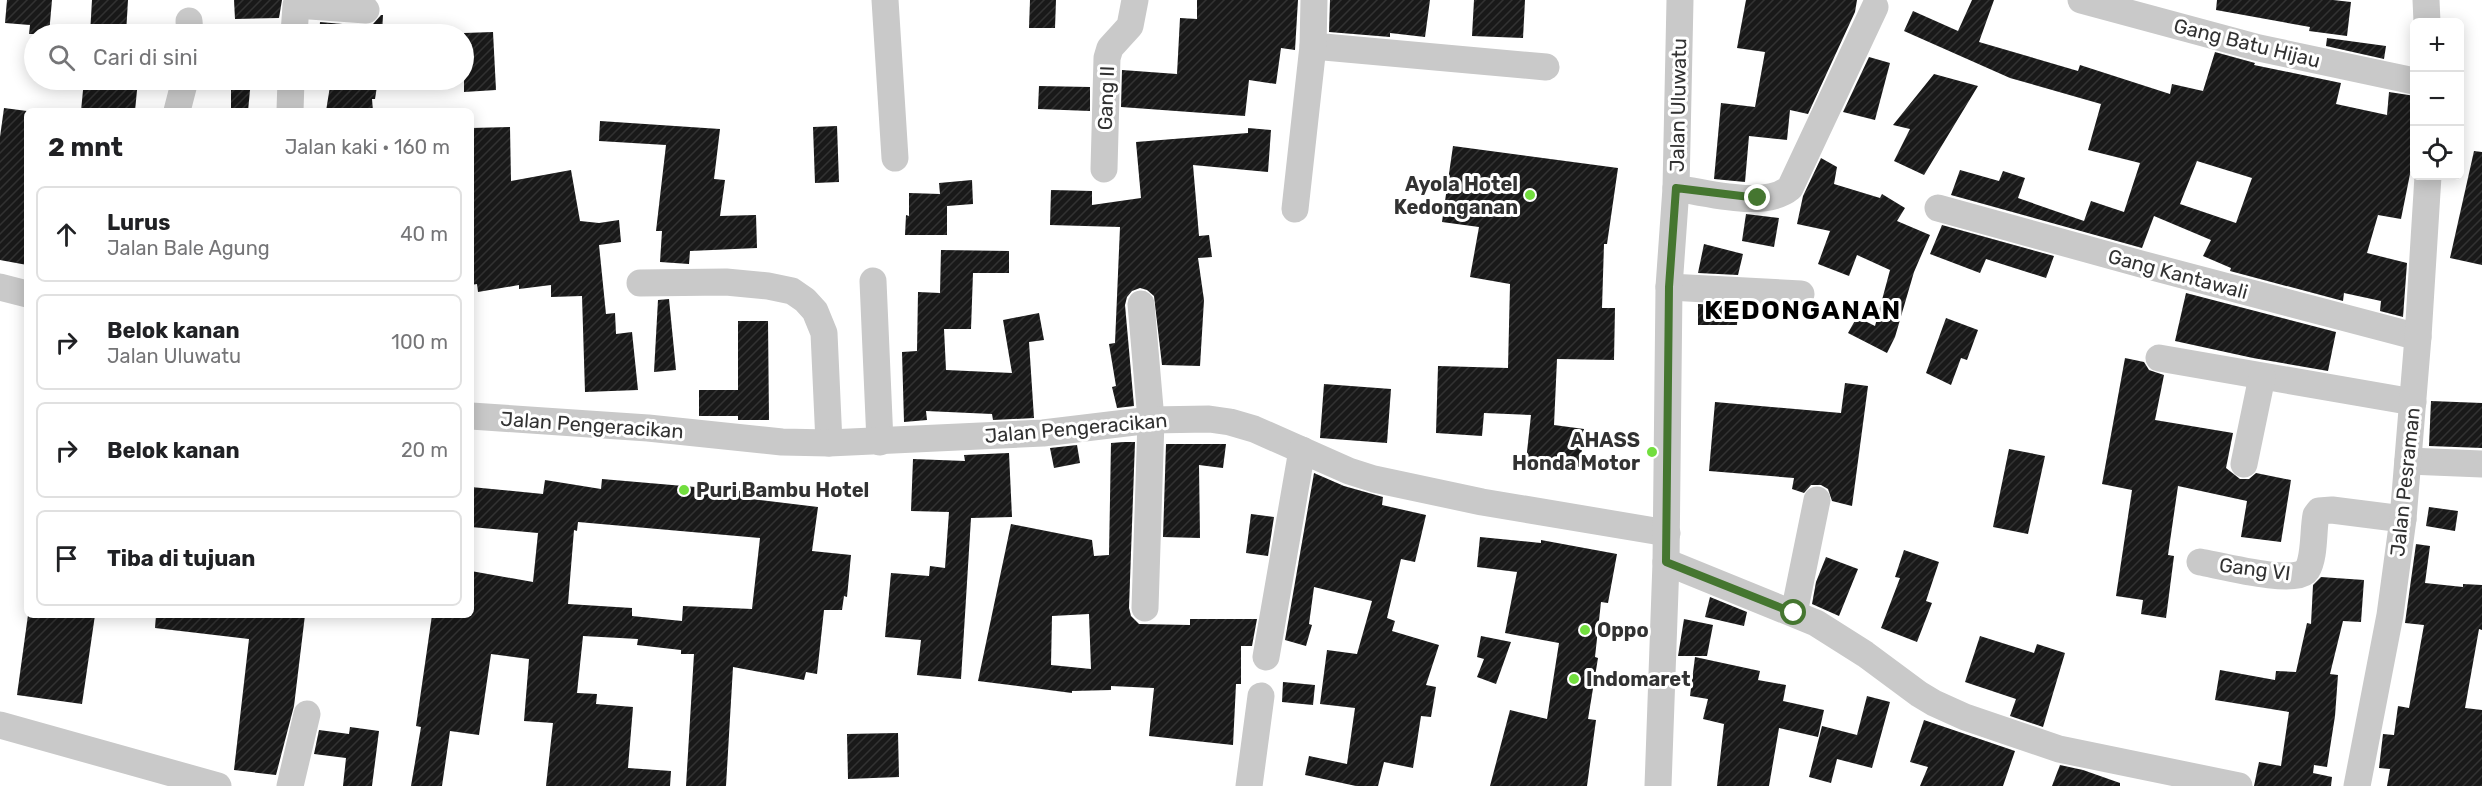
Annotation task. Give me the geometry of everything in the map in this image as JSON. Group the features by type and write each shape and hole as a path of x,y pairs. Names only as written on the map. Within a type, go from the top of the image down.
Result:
{"street":[{"path":"885,0 895,158"},
{"name":"Gang II","path":"1104,169 1107,58 1110,48 1130,26 1135,0"},
{"path":"1295,209 1313,46 1314,0"},
{"name":"Jalan Uluwatu","path":"1658,786 1667,533 1669,287 1676,188 1680,0"},
{"name":"Gang Batu Hijau","path":"2081,0 2259,48 2410,80"},
{"path":"2426,0 2427,18"},
{"path":"295,24 296,5 366,10"},
{"path":"1676,188 1751,199 1776,196 1790,188 1875,7"},
{"path":"1313,46 1546,67"},
{"path":"178,108 182,90"},
{"path":"290,108 291,90"},
{"name":"Jalan Pesraman","path":"2357,786 2390,615 2403,519 2428,180"},
{"name":"Gang Kantawali","path":"1938,208 2418,337"},
{"path":"873,281 880,442"},
{"path":"640,284 726,282 768,286 792,291 805,300 815,311 824,333 829,443"},
{"path":"0,287 24,293"},
{"path":"1669,287 1801,294"},
{"path":"1141,304 1151,420 1145,608"},
{"path":"2159,358 2413,402"},
{"path":"2244,464 2262,377"},
{"name":"Jalan Pengeracikan","path":"474,416 648,428 782,442 829,443 1043,433 1186,418 1230,422 1254,429 1349,471 1374,479 1482,502 1667,533"},
{"path":"1266,657 1302,450"},
{"path":"2408,461 2482,464"},
{"path":"1794,613 1817,500"},
{"name":"Gang VI","path":"2199,562 2278,576 2298,576 2305,573 2310,565 2316,515 2319,511 2332,510 2403,519"},
{"path":"1666,562 1816,623 1865,654 1934,703 1957,714 2059,749 2239,786"},
{"path":"1249,786 1261,696"},
{"path":"290,786 307,714"},
{"path":"0,725 218,786"}],"building":[{"path":"7,0 52,0 50,24 5,23"},
{"path":"92,0 128,0 127,24 91,24"},
{"path":"234,0 282,0 279,18 235,19"},
{"path":"1030,0 1056,0 1055,28 1029,28"},
{"path":"1197,0 1298,0 1295,50 1281,48 1276,84 1249,80 1245,116 1121,107 1122,70 1177,74 1180,18 1197,19"},
{"path":"1330,0 1430,0 1425,37 1390,33 1390,37 1329,32"},
{"path":"1474,0 1525,0 1523,38 1472,36"},
{"path":"1746,0 1857,0 1855,12 1808,114 1790,110 1787,140 1749,136 1745,182 1714,179 1721,103 1755,107 1765,52 1737,48"},
{"path":"1972,0 1994,0 1979,42 2078,71 2080,65 2170,94 2172,84 2203,91 2215,52 2255,63 2254,65 2341,83 2336,104 2387,115 2389,92 2410,95 2410,174 2401,219 2378,215 2367,253 2407,263 2403,317 2380,311 2381,301 2344,293 2343,301 2230,271 2231,268 2203,256 2211,240 2154,216 2142,248 1951,195 1960,170 1999,181 2003,171 2025,178 2018,198 2084,221 2091,201 2124,212 2140,163 2088,150 2101,104 2010,78 1904,31 1913,11 1958,31","holes":["2197,161 2252,178 2236,223 2180,204"]},
{"path":"2217,0 2351,2 2347,36 2309,31 2310,27 2216,10"},
{"path":"381,15 383,15 383,24 373,24"},
{"path":"320,22 342,24 320,24"},
{"path":"493,32 496,90 464,92 464,90 474,90 474,33"},
{"path":"2327,38 2386,46 2384,59 2326,46"},
{"path":"1869,57 1890,63 1875,120 1843,112"},
{"path":"1934,74 1978,86 1924,175 1894,161 1910,129 1893,125"},
{"path":"1039,86 1090,87 1090,111 1038,109"},
{"path":"83,90 137,90 135,108 81,108"},
{"path":"231,90 250,90 248,108 231,108"},
{"path":"329,90 376,90 375,99 372,99 373,108 326,108"},
{"path":"4,108 24,111 24,264 0,260 0,137"},
{"path":"600,121 720,129 714,179 725,180 720,216 756,215 757,248 690,251 689,264 660,262 662,231 656,231 666,145 599,141"},
{"path":"837,126 839,182 815,183 813,127"},
{"path":"510,127 511,181 571,170 580,221 599,223 619,220 621,242 599,245 606,314 615,313 616,334 632,332 638,390 585,392 582,296 551,297 551,285 519,289 519,285 478,292 477,284 474,284 474,128"},
{"path":"1248,128 1271,130 1268,172 1193,165 1199,236 1209,235 1212,257 1198,258 1204,300 1200,366 1162,365 1154,296 1140,288 1132,291 1125,305 1134,406 1117,408 1112,387 1116,386 1109,344 1115,343 1120,227 1050,225 1051,190 1092,191 1092,205 1141,198 1136,142 1248,133"},
{"path":"1453,146 1618,168 1607,244 1604,244 1602,308 1615,308 1614,360 1557,359 1554,425 1584,429 1580,467 1526,461 1531,415 1484,413 1482,436 1436,433 1438,366 1508,368 1510,284 1470,277 1479,227 1442,222"},
{"path":"2474,151 2482,152 2482,265 2450,258"},
{"path":"1821,158 1837,167 1834,184 1880,198 1882,194 1905,208 1897,221 1930,235 1914,272 1895,337 1887,353 1848,333 1857,317 1875,326 1890,270 1857,255 1849,276 1818,264 1830,231 1797,224 1803,196"},
{"path":"972,180 973,204 947,206 947,235 905,235 906,215 909,216 909,193 940,194 939,183"},
{"path":"1746,214 1779,218 1774,247 1742,241"},
{"path":"1942,225 2054,256 2046,278 1986,259 1980,273 1930,254"},
{"path":"1704,244 1743,254 1738,275 1698,273"},
{"path":"941,250 1009,251 1009,273 973,273 971,329 944,329 946,370 1012,373 1003,320 1039,313 1044,340 1029,342 1034,418 993,420 992,414 926,411 927,420 904,422 902,352 917,351 918,292 940,293"},
{"path":"2186,293 2336,332 2328,371 2175,341"},
{"path":"669,299 676,370 654,372 658,300"},
{"path":"1698,304 1738,306 1737,325 1698,325"},
{"path":"1946,318 1978,330 1967,360 1961,358 1951,385 1926,373"},
{"path":"738,321 768,321 769,420 738,420 738,416 699,416 699,390 738,390"},
{"path":"2125,358 2144,362 2149,370 2164,375 2155,420 2233,433 2226,468 2240,479 2249,479 2256,473 2291,480 2281,542 2241,537 2247,501 2178,486 2168,555 2174,556 2166,618 2141,614 2143,600 2116,596 2132,490 2102,484"},
{"path":"1845,383 1868,386 1852,506 1832,501 1828,489 1821,485 1811,485 1804,493 1792,489 1794,478 1709,471 1715,402 1841,413"},
{"path":"1324,384 1391,389 1387,443 1320,438"},
{"path":"2431,401 2482,403 2482,448 2429,446"},
{"path":"1135,442 1129,608 1131,616 1139,624 1190,625 1190,619 1257,619 1252,646 1241,646 1241,684 1236,684 1233,745 1149,736 1154,688 1111,686 1111,690 1072,691 1072,693 978,681 1011,524 1092,540 1094,556 1109,555 1111,443","holes":["1089,614 1091,669 1051,665 1052,616"]},
{"path":"1166,444 1226,444 1223,468 1199,465 1200,538 1163,537"},
{"path":"1077,445 1080,463 1054,468 1050,448"},
{"path":"2009,449 2045,456 2028,534 1993,527"},
{"path":"1009,453 1012,517 971,518 961,679 917,675 921,640 885,637 891,573 929,576 930,566 945,568 949,512 911,511 913,459 965,461 964,455"},
{"path":"1314,473 1344,486 1383,497 1382,505 1426,515 1415,562 1401,559 1387,618 1395,621 1392,631 1439,645 1426,685 1436,687 1431,717 1421,716 1413,768 1384,762 1378,786 1356,786 1305,775 1309,756 1347,764 1355,708 1320,704 1327,650 1357,654 1372,601 1314,587 1309,624 1312,625 1306,646 1285,640"},
{"path":"602,479 742,491 742,498 818,507 812,551 851,555 847,597 844,596 842,610 824,610 817,674 806,672 804,680 733,667 726,786 686,786 694,654 681,654 681,650 637,645 638,639 583,636 577,693 597,694 596,704 633,707 628,768 671,771 670,786 546,786 553,723 524,721 529,659 491,654 479,735 450,731 442,786 411,786 421,727 416,726 432,618 474,618 474,572 533,582 538,533 474,527 474,487 543,494 545,480 601,489","holes":["578,522 760,538 752,609 683,606 682,621 632,616 632,608 568,604 574,530 577,531"]},
{"path":"2429,507 2458,511 2455,531 2426,526"},
{"path":"1251,514 1274,517 1268,556 1246,553"},
{"path":"1480,537 1541,543 1541,540 1617,554 1608,603 1601,602 1595,657 1598,658 1588,719 1596,720 1587,786 1490,786 1510,710 1547,719 1559,643 1505,633 1517,572 1477,567"},
{"path":"2416,544 2430,546 2425,583 2463,587 2463,584 2482,585 2482,630 2479,629 2465,708 2482,710 2482,786 2387,786 2390,769 2379,768 2383,734 2394,735 2398,706 2409,708 2424,625 2405,623"},
{"path":"1904,550 1939,562 1926,601 1932,603 1917,642 1881,628 1900,578 1895,577"},
{"path":"1826,557 1858,569 1839,616 1812,604 1816,582"},
{"path":"2321,577 2364,580 2361,622 2343,621 2330,674 2338,675 2335,716 2327,767 2314,765 2313,773 2332,777 2331,786 2254,786 2259,762 2281,766 2289,712 2215,700 2220,670 2275,680 2276,671 2296,672 2307,623 2311,624 2313,585"},
{"path":"1710,597 1747,612 1744,626 1705,617"},
{"path":"28,618 95,618 82,704 17,695"},
{"path":"156,618 305,618 294,706 276,775 234,770 249,639 155,628"},
{"path":"1684,619 1713,625 1707,656 1678,656"},
{"path":"1481,636 1511,642 1496,684 1477,677 1484,659 1477,657"},
{"path":"1980,636 2034,653 2037,644 2065,653 2043,727 2010,716 2016,699 1965,682"},
{"path":"1695,657 1760,671 1758,680 1786,685 1783,701 1824,710 1818,737 1779,728 1769,786 1717,786 1724,724 1703,719 1708,699 1690,696"},
{"path":"1283,682 1315,685 1313,705 1282,702"},
{"path":"1867,696 1890,702 1872,768 1837,759 1831,783 1809,777 1822,726 1857,735"},
{"path":"1924,720 2015,751 2003,786 1920,786 1928,767 1910,762"},
{"path":"350,727 379,731 372,786 343,786 346,758 314,754 319,730 349,734"},
{"path":"898,733 899,777 848,779 847,734"},
{"path":"2060,765 2083,770 2120,783 2120,786 2052,786"}],"place":[{"name":"Ayola Hotel Kedonganan","path":"1530,195"},
{"name":"AHASS Honda Motor","path":"1652,452"},
{"name":"Puri Bambu Hotel","path":"684,490"},
{"name":"Oppo","path":"1585,630"},
{"name":"Indomaret","path":"1574,679"}],"district":[{"name":"KEDONGANAN","path":"1803,310"}],"route":[{"path":"1758,198 1751,199 1676,188 1669,287 1666,562 1794,613"}]}
